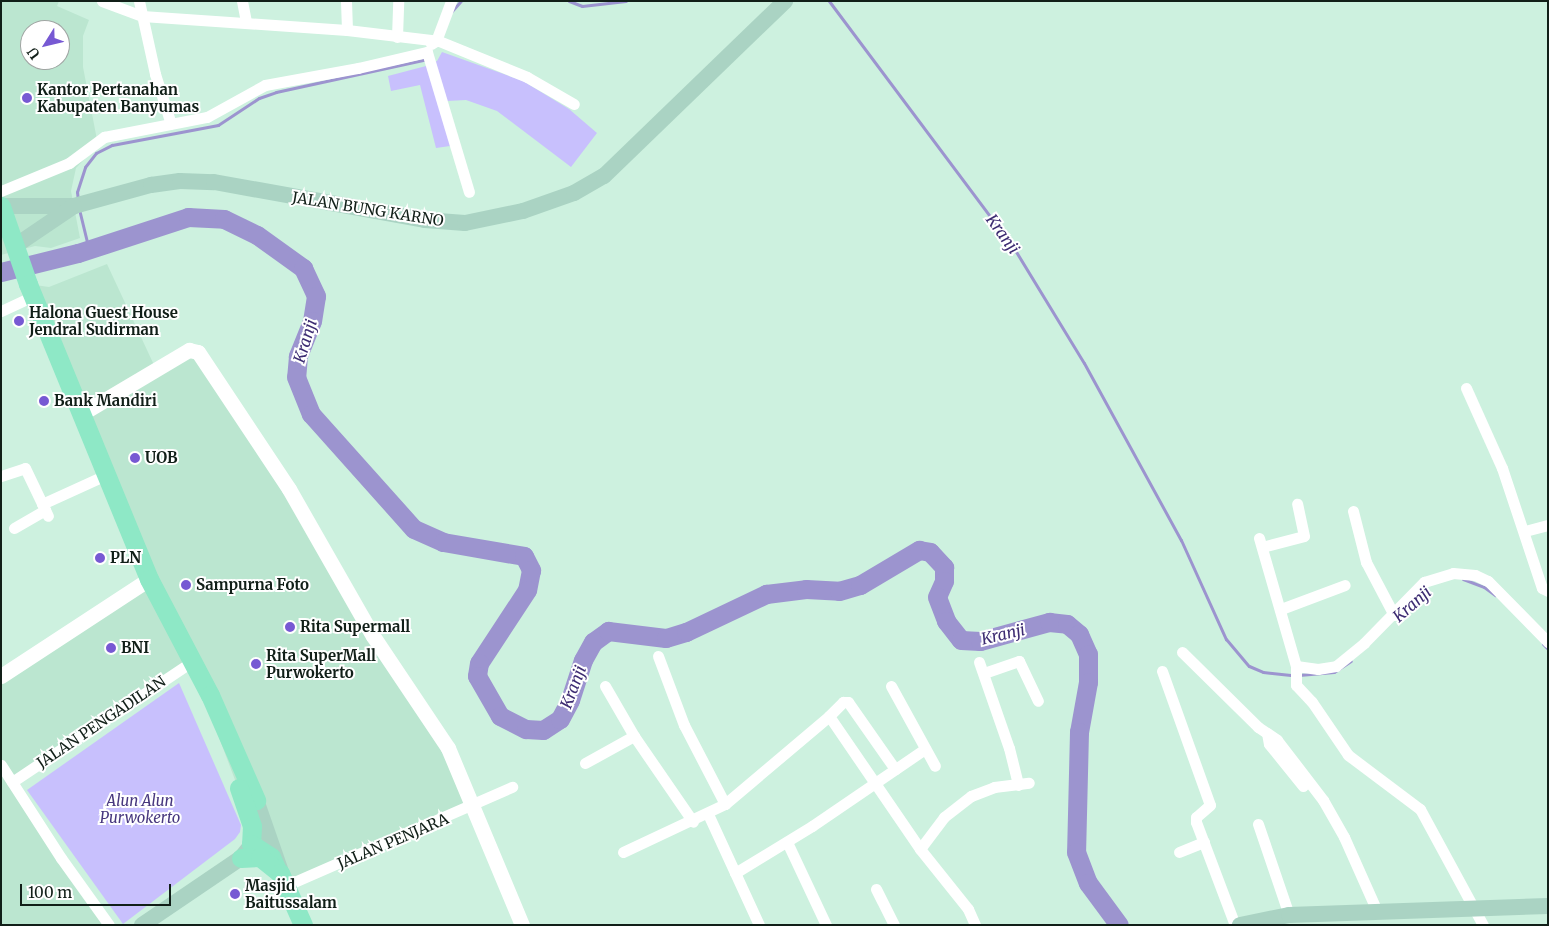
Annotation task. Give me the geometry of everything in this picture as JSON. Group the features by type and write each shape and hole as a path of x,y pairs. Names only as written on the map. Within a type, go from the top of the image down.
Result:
{"main road":[{"name":"JALAN BUNG KARNO","path":"80,205 151,185 180,181 214,182 425,220 465,222 522,212 574,192 604,176 785,1"},
{"path":"80,205 1,206 30,290 149,579 193,667 210,695 256,800 281,877"},
{"path":"16,249 80,205"},
{"path":"193,667 195,686 247,804 246,851"},
{"path":"142,925 246,851 271,857 303,925"},
{"path":"1240,925 1288,914 1374,916 1473,907 1548,906"}],"street":[{"path":"102,1 142,16 347,30 437,41 452,45 527,77 574,104"},
{"path":"139,1 155,74 171,124"},
{"path":"242,1 246,22"},
{"path":"346,1 347,30"},
{"path":"397,37 398,1"},
{"path":"1,191 69,163 104,137 207,117 265,84 428,55 437,41 451,1"},
{"path":"428,55 469,192"},
{"path":"1,311 30,290"},
{"path":"81,414 189,350 198,352 289,489 356,608 448,748 522,925"},
{"path":"1466,388 1525,531 1542,588 1548,591"},
{"path":"1,476 25,468 45,510"},
{"path":"14,528 106,475"},
{"path":"1297,504 1304,536 1261,542 1281,609 1296,671 1296,685 1312,702 1348,755 1420,809 1483,925"},
{"path":"1353,511 1356,534 1368,568 1394,615"},
{"path":"1525,531 1548,525"},
{"path":"1296,671 1336,666 1394,615 1424,582 1453,572 1475,575 1499,590 1548,642"},
{"path":"1,676 149,579"},
{"path":"1281,609 1345,586"},
{"path":"1182,652 1267,733 1277,740 1323,800 1348,844 1374,916"},
{"path":"658,656 684,726 725,804"},
{"path":"920,848 944,816 971,796 994,787 1024,784 980,662"},
{"path":"984,673 1020,662 1038,701"},
{"name":"JALAN PENGADILAN","path":"12,782 193,667"},
{"path":"1162,671 1210,804 1195,819 1235,925"},
{"path":"605,686 634,736 693,822"},
{"path":"892,686 935,766"},
{"path":"623,852 693,822 725,804 843,702 848,702 894,769"},
{"path":"829,716 873,783 920,848 954,889 976,925"},
{"path":"585,763 634,736"},
{"path":"735,873 787,842 925,749"},
{"path":"1,765 109,925"},
{"name":"JALAN PENJARA","path":"281,877 473,807 512,787"},
{"path":"708,814 759,925"},
{"path":"1258,824 1288,914"},
{"path":"787,842 826,925"},
{"path":"1179,852 1204,842"},
{"path":"876,889 894,925"}],"shaded area":[{"path":"1,1 59,1 57,6 89,20 83,36 83,67 98,145 76,168 71,191 80,238 51,248 35,246 1,255"},
{"path":"107,264 154,365 194,349 448,748 470,803 285,886 261,849 191,663 15,785 109,925 1,925 1,676 149,579 28,284 49,287"}],"green space":[{"path":"442,52 523,81 569,109 597,133 571,167 497,111 466,100 447,101 457,145 436,148 420,85 391,91 388,76 426,66 437,61"},
{"name":"Alun Alun Purwokerto","path":"179,683 241,825 240,832 235,839 123,924 27,790"}],"waterway":[{"name":"Kranji","path":"451,12 461,1"},
{"name":"Kranji","path":"569,1 582,6 626,1"},
{"name":"Kranji","path":"829,1 1015,250 1084,363 1181,540 1226,639 1249,666 1263,672 1293,675"},
{"name":"Kranji","path":"78,201 77,192 85,167 96,153 112,145 218,125 259,98 276,92 427,59"},
{"name":"Kranji","path":"79,209 89,250"},
{"name":"Kranji","path":"1,272 78,253 188,217 224,219 257,235 303,268 316,296 312,321 298,356 296,377 311,414 414,529 443,542 524,556 531,570 527,590 479,663 477,676 500,716 526,729 543,730 560,719 570,700 583,660 593,642 608,631 666,638 686,632 766,594 806,589 839,591 860,585 919,550 930,552 944,567 944,581 937,597 946,621 961,640 980,641 1049,622 1067,624 1079,634 1088,654 1088,682 1079,732 1076,852 1088,883 1119,925"},
{"name":"Kranji","path":"1463,579 1484,587 1495,595"},
{"name":"Kranji","path":"1543,644 1548,649"},
{"name":"Kranji","path":"1299,675 1334,672 1351,661"}],"place":[{"name":"Kantor Pertanahan Kabupaten Banyumas","path":"27,98"},
{"name":"Halona Guest House Jendral Sudirman","path":"19,321"},
{"name":"Bank Mandiri","path":"44,401"},
{"name":"UOB","path":"135,458"},
{"name":"PLN","path":"100,558"},
{"name":"Sampurna Foto","path":"186,585"},
{"name":"Rita Supermall","path":"290,627"},
{"name":"BNI","path":"111,648"},
{"name":"Rita SuperMall Purwokerto","path":"256,664"},
{"name":"Masjid Baitussalam","path":"235,894"}]}
